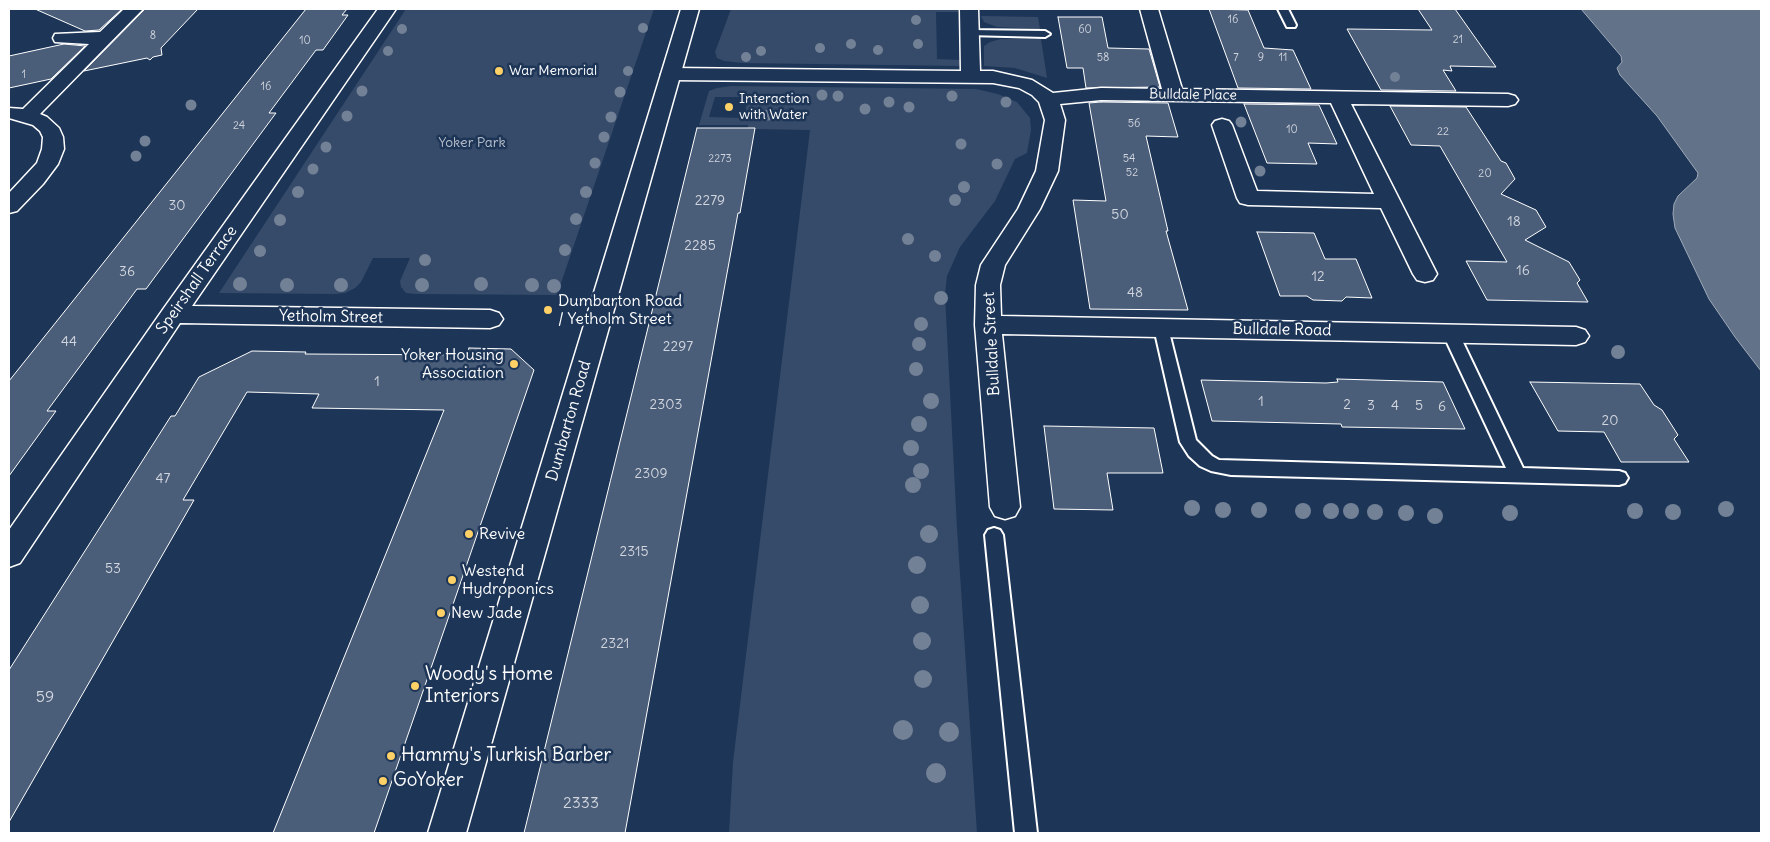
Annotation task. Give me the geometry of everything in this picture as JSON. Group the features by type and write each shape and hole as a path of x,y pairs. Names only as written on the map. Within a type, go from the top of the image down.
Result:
{"street":[{"path":"18,114 105,38 134,9"},
{"name":"Speirshall Terrace","path":"9,554 173,314 387,9"},
{"name":"Dumbarton Road","path":"447,833 690,9"},
{"path":"969,9 971,77"},
{"path":"1149,9 1174,95"},
{"path":"62,38 105,38"},
{"path":"671,74 1008,79 1039,91 1048,100"},
{"name":"Bulldale Place","path":"1048,100 1101,94 1508,100"},
{"path":"1338,98 1425,274"},
{"name":"Bulldale Street","path":"1005,507 988,325 988,285 993,266 1029,209 1047,171 1055,120 1053,109 1048,100"},
{"path":"9,206 47,164 53,149 53,137 49,128 40,121 18,114"},
{"path":"1222,125 1248,198 1390,201"},
{"name":"Yetholm Street","path":"173,314 490,319"},
{"name":"Bulldale Road","path":"988,325 1576,336"}],"lane":[{"path":"1282,9 1291,25"},
{"path":"971,33 1044,34"},
{"path":"1162,328 1188,442 1206,461 1217,466 1231,468 1619,478"},
{"path":"1451,334 1518,475"},
{"path":"994,535 1026,833"}],"green space":[{"name":"Yoker Park","path":"406,9 654,9 557,295 406,293 401,287 400,281 410,258 373,258 361,282 355,288 345,293 219,293"},
{"path":"731,9 958,9 958,12 936,12 937,59 960,60 960,66 742,63 724,61 717,58 715,52"},
{"path":"981,16 1038,17 1040,29 997,27 984,22"},
{"path":"1001,39 1041,39 1047,78 1015,68 984,66 984,46"},
{"path":"731,86 976,89 998,94 1017,102 1030,118 1031,130 1027,153 1015,159 995,201 960,247 947,276 945,295 957,528 977,833 729,833 733,762 810,130 755,129 748,128 748,125 699,125 709,91","holes":["715,97 748,97 744,118 709,117"]}],"shaded area":[{"path":"1581,9 1761,9 1761,371 1709,299 1675,228 1674,204 1678,196 1697,178 1698,173 1657,116 1620,75 1617,68 1622,62 1621,56"}],"building":[{"path":"35,9 122,9 99,30 85,31"},
{"path":"145,9 198,9 161,48 162,55 153,57 150,60 147,58 84,71"},
{"path":"306,9 347,9 342,15 348,15 323,50 316,50 269,113 276,113 146,289 137,289 47,411 56,411 9,476 9,381"},
{"path":"1209,9 1248,10 1264,48 1293,50 1311,89 1238,88"},
{"path":"1418,9 1455,9 1496,67 1450,66 1452,71 1443,70 1456,91 1381,90 1347,29 1432,30"},
{"path":"1058,17 1102,17 1108,48 1149,49 1160,87 1086,88 1083,68 1067,68"},
{"path":"64,44 85,46 51,79 9,88 9,56"},
{"path":"1089,103 1168,103 1178,137 1146,136 1168,231 1166,231 1188,310 1090,309 1073,200 1106,201"},
{"path":"1244,104 1319,105 1337,144 1308,143 1317,164 1267,163"},
{"path":"1390,106 1466,107 1501,161 1506,163 1515,179 1501,194 1536,210 1546,227 1525,240 1569,262 1580,280 1577,283 1588,302 1487,300 1466,261 1507,262 1440,146 1411,145"},
{"path":"697,128 755,128 625,833 524,833"},
{"path":"1257,232 1314,233 1325,259 1356,259 1372,298 1346,297 1342,301 1313,300 1307,296 1280,296"},
{"path":"469,348 511,349 534,370 374,833 273,833 444,410 312,408 319,394 247,392 183,500 194,500 9,822 9,670 171,416 175,416 199,377 252,351 306,352 305,354 467,355"},
{"path":"1337,379 1443,382 1465,429 1342,427 1341,424 1212,421 1201,380 1326,383 1338,382"},
{"path":"1530,382 1640,384 1654,405 1662,410 1678,435 1674,439 1689,462 1621,462 1604,432 1558,431"},
{"path":"1044,426 1154,428 1163,473 1107,473 1113,510 1054,509"}],"place":[{"name":"War Memorial","path":"499,71"},
{"name":"Interaction with Water","path":"729,107"},
{"name":"Dumbarton Road / Yetholm Street","path":"548,310"},
{"name":"Yoker Housing Association","path":"514,364"},
{"name":"Revive","path":"469,534"},
{"name":"Westend Hydroponics","path":"452,580"},
{"name":"New Jade","path":"441,613"},
{"name":"Woody's Home Interiors","path":"415,686"},
{"name":"Hammy's Turkish Barber","path":"391,756"},
{"name":"GoYoker","path":"383,781"}]}
